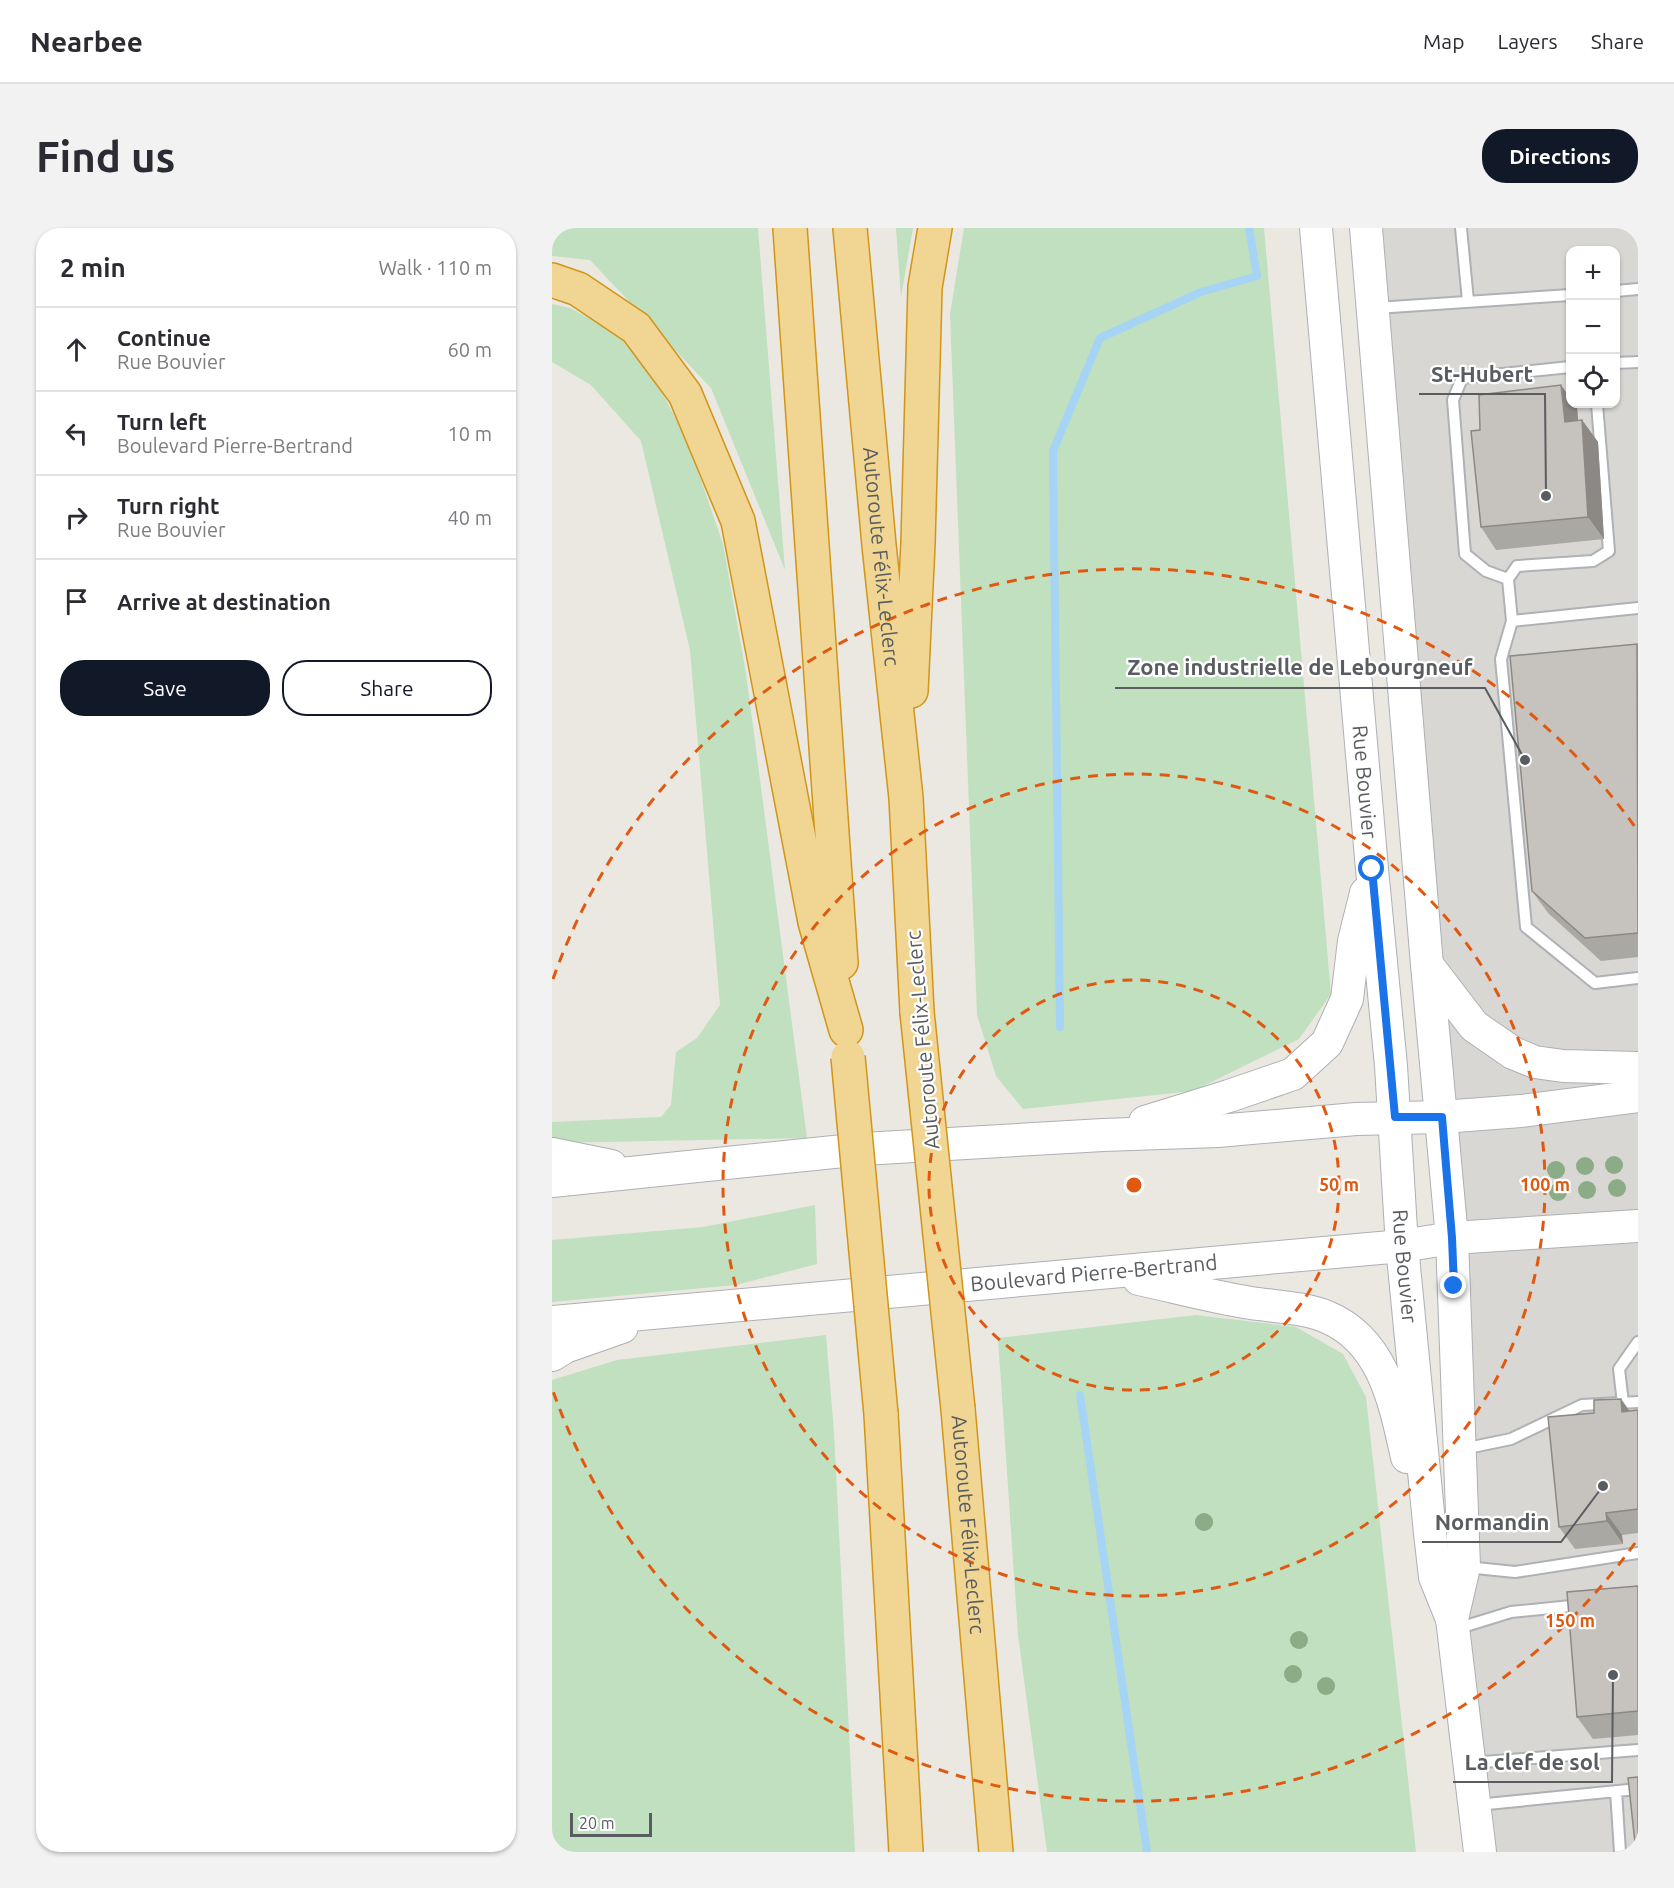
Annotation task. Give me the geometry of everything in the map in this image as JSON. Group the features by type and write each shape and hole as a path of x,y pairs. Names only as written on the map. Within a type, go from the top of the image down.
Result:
{"highway":[{"path":"790,228 847,1044 881,1414 906,1851"},
{"name":"Autoroute Félix-Leclerc","path":"850,228 879,545 906,798 918,1012 958,1409 996,1852"},
{"path":"906,798 918,543 925,287 935,228"},
{"path":"552,280 578,289 636,328 685,394 738,521 815,922 847,1044"},
{"path":"985,1720 1011,1852"}],"main road":[{"name":"Rue Bouvier","path":"1316,228 1395,1117 1402,1246 1430,1533 1435,1577 1453,1624 1480,1852"},
{"name":"Rue Bouvier","path":"1366,228 1452,1238 1464,1567 1453,1624"},
{"path":"1103,1135 1293,1074 1327,1044 1347,999 1354,942 1372,869"},
{"path":"1427,965 1474,1026 1513,1053 1535,1062 1563,1066 1638,1068"},
{"path":"552,1181 863,1149 1103,1135 1218,1131 1395,1117 1442,1117 1521,1111 1638,1095"},
{"path":"552,1154 641,1172"},
{"name":"Boulevard Pierre-Bertrand","path":"552,1322 1402,1246 1452,1238 1638,1226"},
{"path":"1108,1272 1251,1303 1292,1308 1327,1317 1351,1330 1382,1369 1390,1389 1418,1504 1430,1533"},
{"path":"552,1356 565,1347 669,1311"}],"lane":[{"path":"1461,228 1468,301"},
{"path":"1620,291 1638,289"},
{"path":"1372,308 1566,295"},
{"path":"1620,363 1638,362"},
{"path":"1508,579 1486,571 1466,554 1453,400 1462,378 1566,367"},
{"path":"1597,408 1609,551 1593,561 1517,566 1508,579 1512,621 1501,658 1526,927 1595,983 1638,978"},
{"path":"1512,621 1638,608"},
{"path":"1623,1403 1619,1369 1638,1342"},
{"path":"1460,1450 1511,1439 1582,1405 1638,1402"},
{"path":"1464,1567 1515,1572 1638,1553"},
{"path":"1453,1624 1510,1612 1592,1604"},
{"path":"1470,1762 1638,1750"},
{"path":"1474,1806 1638,1789"},
{"path":"1616,1791 1620,1852"}],"shaded area":[{"path":"1368,228 1638,228 1638,1852 1477,1852 1452,1238"}],"green space":[{"path":"552,228 758,228 785,570 711,388 590,260 552,256"},
{"path":"896,228 913,228 901,297"},
{"path":"964,228 1264,228 1331,994 1299,1039 1193,1091 1023,1109 996,1076 977,1015 950,314"},
{"path":"552,304 570,308 615,332 648,366 688,442 723,544 746,673 807,1138 552,1143 552,1122 661,1117 671,1105 676,1052 697,1038 720,1005 690,650 641,441 591,385 552,362"},
{"path":"815,1205 817,1264 736,1285 552,1302 552,1240 703,1227"},
{"path":"1196,1315 1296,1327 1343,1354 1366,1397 1416,1852 1047,1852 1018,1635 998,1338"},
{"path":"826,1335 834,1432 855,1852 552,1852 552,1380 617,1360"}],"building":[{"path":"1561,385 1565,422 1582,420 1588,517 1481,527 1471,431 1480,430 1479,395"},
{"path":"1637,644 1638,933 1585,938 1532,891 1510,656"},
{"path":"1621,1399 1622,1412 1638,1410 1638,1509 1606,1513 1607,1521 1559,1527 1548,1417 1594,1413 1594,1400"},
{"path":"1638,1586 1638,1711 1577,1717 1567,1592"},
{"path":"1638,1777 1638,1852 1636,1852 1628,1778"}],"waterway":[{"path":"1060,1027 1053,451 1100,338 1201,292 1257,276 1249,228"},
{"path":"1080,1395 1147,1852"}],"place":[{"name":"St-Hubert","path":"1546,496"},
{"name":"Zone industrielle de Lebourgneuf","path":"1525,760"},
{"name":"Normandin","path":"1603,1486"},
{"name":"La clef de sol","path":"1613,1675"}],"route":[{"path":"1372,869 1395,1117 1442,1117 1454,1286"}]}
